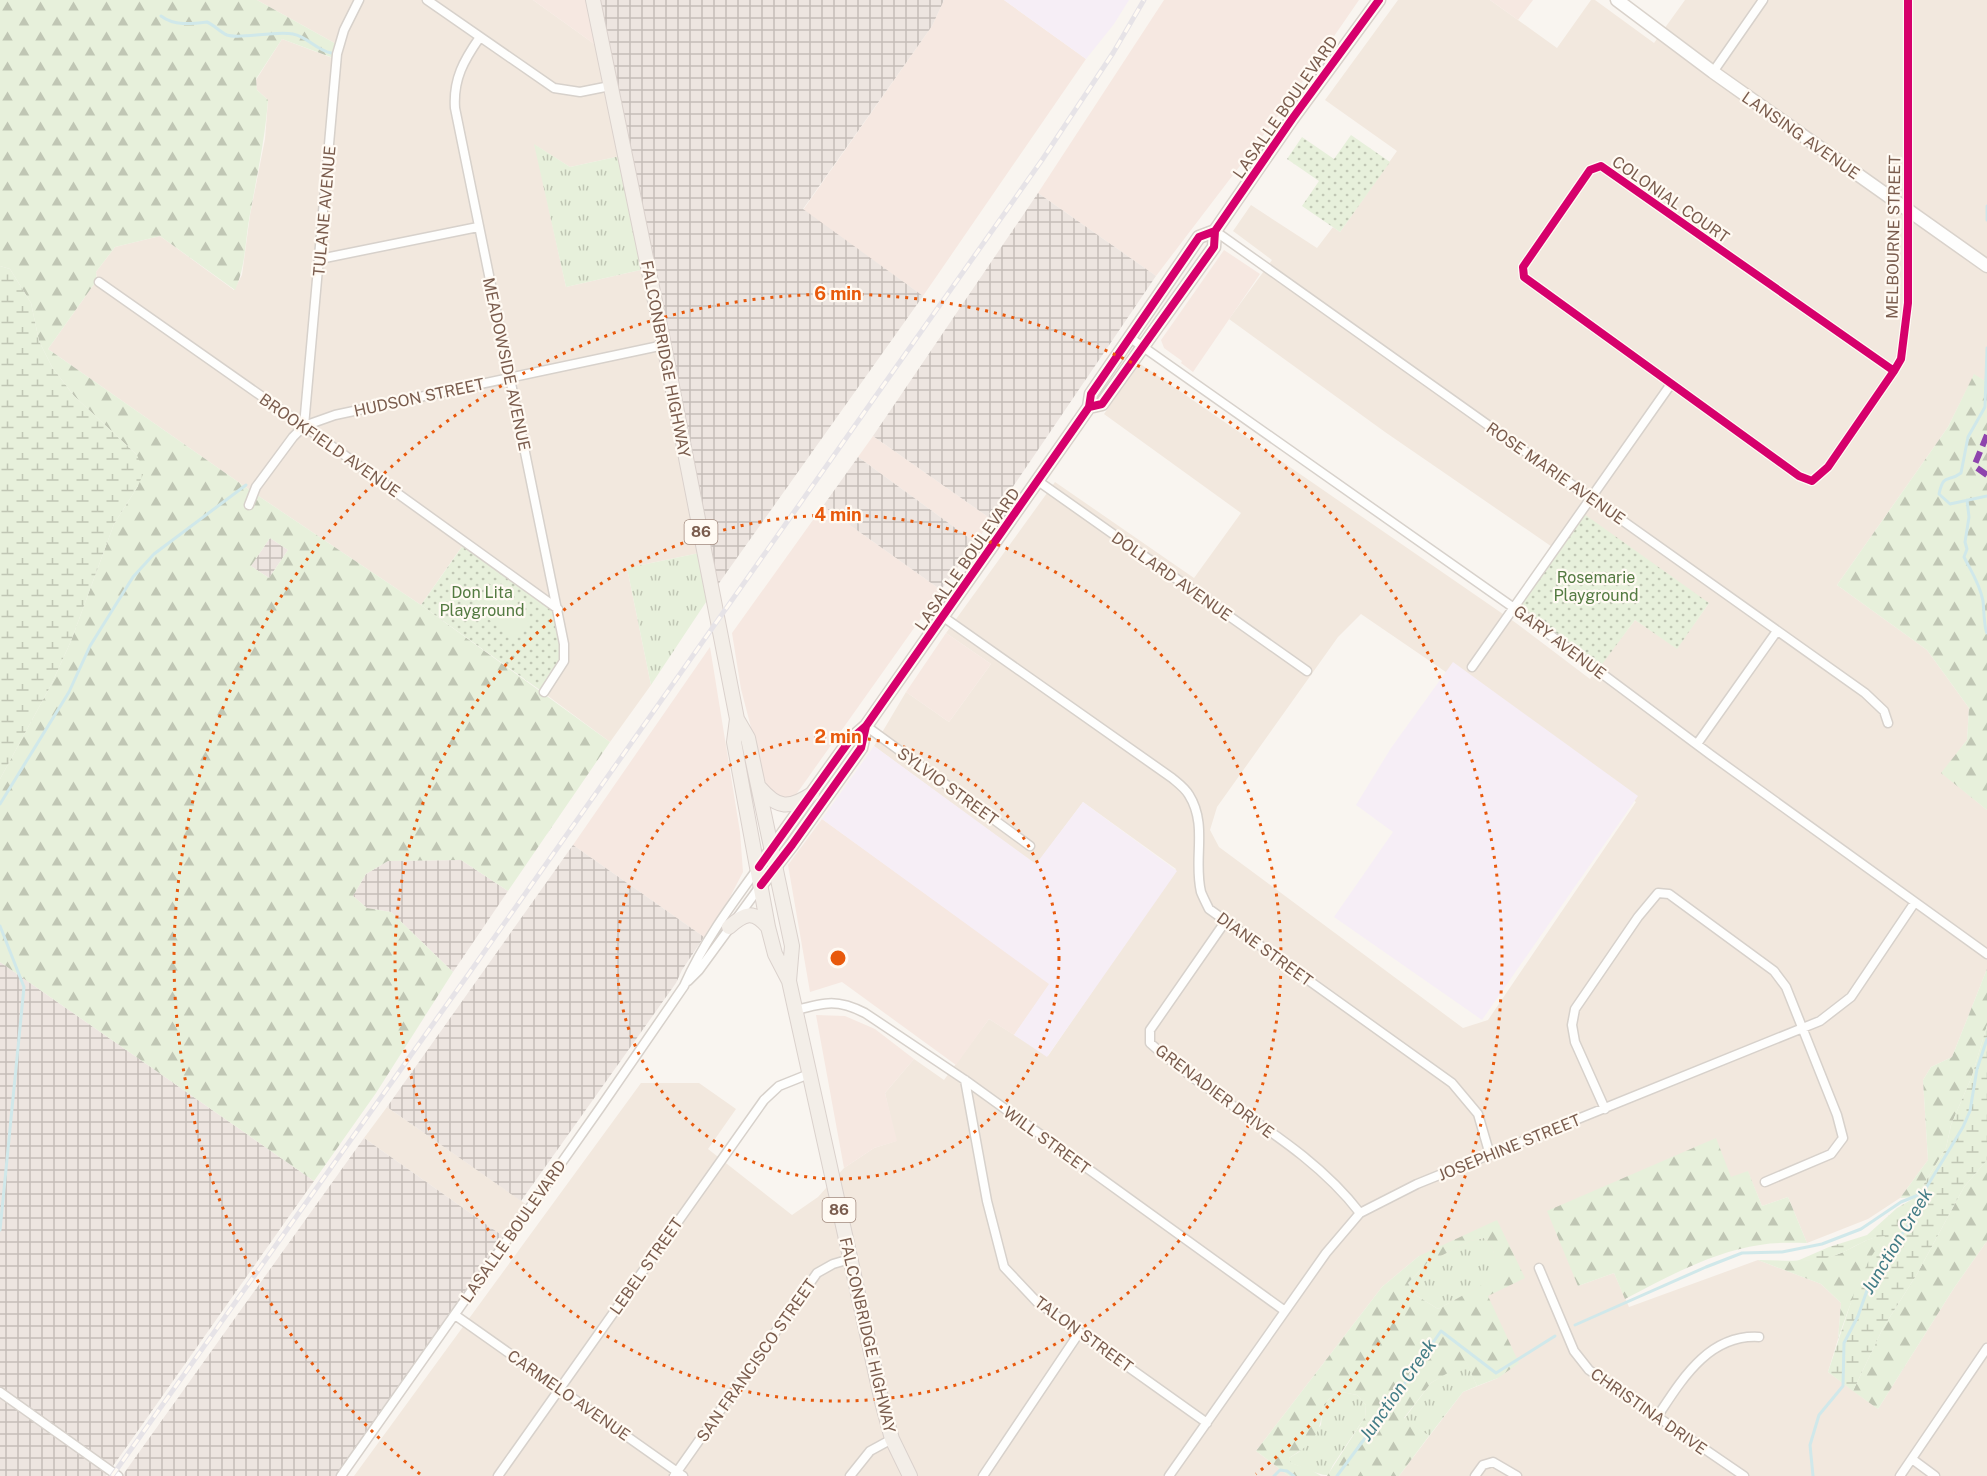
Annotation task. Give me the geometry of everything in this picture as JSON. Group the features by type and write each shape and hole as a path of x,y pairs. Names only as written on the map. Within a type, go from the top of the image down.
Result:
{"main road":[{"name":"FALCONBRIDGE HIGHWAY","path":"593,0 664,345 737,719 734,742 759,867 768,927 775,954 789,981 892,1439 909,1476"},
{"name":"LASALLE BOULEVARD","path":"1089,407 1102,404 1143,347 1214,247 1215,231 1378,0"},
{"name":"LANSING AVENUE","path":"1617,0 1713,72 1987,266"},
{"name":"LASALLE BOULEVARD","path":"759,867 850,740 866,726 1038,481 1089,407 1091,393 1199,237 1215,231"},
{"name":"FALCONBRIDGE HIGHWAY","path":"737,719 748,738 792,946 789,981"},
{"name":"LASALLE BOULEVARD","path":"761,885 861,747 866,726"},
{"path":"759,788 773,802 780,804 799,802 812,794"},
{"path":"729,927 746,915 760,919 768,927"}],"street":[{"name":"TULANE AVENUE","path":"304,426 337,54 344,30 358,0"},
{"path":"427,0 554,88 580,92 610,86"},
{"path":"1713,72 1763,0"},
{"name":"MELBOURNE STREET","path":"1812,481 1828,468 1901,359 1908,303 1908,0"},
{"name":"MEADOWSIDE AVENUE","path":"480,37 460,69 454,98 457,127 558,609 565,653 560,670 543,692"},
{"name":"COLONIAL COURT","path":"1812,481 1799,476 1524,278 1523,267 1590,170 1600,166 1894,371"},
{"path":"320,259 478,227"},
{"name":"ROSE MARIE AVENUE","path":"1215,231 1865,693 1884,711 1888,723"},
{"name":"BROOKFIELD AVENUE","path":"99,282 558,609"},
{"name":"GARY AVENUE","path":"1129,337 1514,608 1987,954"},
{"name":"HUDSON STREET","path":"249,505 256,487 293,437 304,426 335,415 664,345"},
{"path":"1472,667 1671,384"},
{"name":"DOLLARD AVENUE","path":"1038,481 1307,671"},
{"name":"DIANE STREET","path":"942,616 1172,778 1188,792 1197,809 1201,832 1199,873 1202,893 1209,909 1452,1083 1478,1114 1490,1155"},
{"path":"1697,744 1778,631"},
{"name":"SYLVIO STREET","path":"866,726 1030,846"},
{"name":"LASALLE BOULEVARD","path":"684,986 714,931 759,867"},
{"name":"LASALLE BOULEVARD","path":"341,1476 684,986 699,970 761,885"},
{"path":"1605,1109 1575,1042 1572,1025 1575,1008 1638,917 1658,893 1670,894 1774,971 1786,987 1837,1114 1843,1138 1831,1154 1765,1182"},
{"name":"JOSEPHINE STREET","path":"1169,1476 1326,1253 1360,1213 1416,1184 1820,1021 1851,997 1915,902"},
{"name":"GRENADIER DRIVE","path":"1225,922 1150,1029 1150,1043 1175,1066 1313,1163 1343,1190 1360,1213"},
{"name":"WILL STREET","path":"796,1010 816,1005 848,1004 865,1013 965,1080 1285,1311"},
{"name":"LEBEL STREET","path":"498,1476 764,1100 779,1086 809,1074"},
{"name":"TALON STREET","path":"965,1080 987,1201 1004,1267 1037,1302 1207,1423"},
{"name":"SAN FRANCISCO STREET","path":"678,1475 817,1274 833,1264 850,1259"},
{"name":"CHRISTINA DRIVE","path":"1539,1268 1574,1351 1589,1370 1744,1476"},
{"name":"CARMELO AVENUE","path":"455,1314 678,1475"},
{"path":"983,1476 1079,1333"},
{"path":"1657,1418 1687,1372 1700,1358 1733,1341 1759,1337"},
{"path":"1900,1476 1987,1348"},
{"path":"0,1392 118,1476"},
{"path":"850,1476 870,1451 892,1439"},
{"path":"1912,1459 1935,1476"},
{"path":"1475,1476 1483,1465 1493,1462 1517,1476"}],"shaded area":[{"path":"257,0 533,0 604,51 625,155 570,167 535,145 566,287 649,268 704,552 627,568 651,685 610,742 544,693 465,542 421,605 254,493 48,349 97,280 96,272 115,247 160,236 234,290 242,275 250,215 265,139 268,100 257,90 256,80 282,39 335,59 338,45"},
{"path":"533,0 594,0 604,51"},
{"path":"594,0 944,0 932,26 803,209 923,296 712,593"},
{"path":"944,0 1004,0 1086,59 923,296 803,210 932,26"},
{"path":"1004,0 1129,0 1114,24 1086,59"},
{"path":"1164,0 1359,0 1290,100 1156,276 1038,193"},
{"path":"1398,0 1490,0 1557,48 1591,0 1595,0 1654,43 1685,0 1987,0 1987,382 1974,375 1948,427 1837,585 1927,650 1969,708 1967,740 1942,773 1987,810 1987,969 1952,1057 1931,1067 1923,1080 1928,1160 1900,1198 1868,1219 1807,1243 1788,1197 1762,1206 1748,1172 1578,1286 1614,1273 1629,1307 1758,1260 1821,1284 1841,1303 1838,1339 1828,1372 1878,1409 1954,1288 1987,1241 1987,1476 1399,1476 1463,1392 1498,1378 1419,1256 1382,1287 1256,1451 1289,1476 354,1476 641,1083 699,1083 736,1109 708,1149 792,1215 818,1197 844,1168 874,1148 896,1141 885,1093 914,1059 944,1080 989,1019 1048,1056 1176,869 1083,802 1036,865 874,746 906,692 949,722 991,664 946,633 1055,482 1194,578 1241,513 1104,414 1139,363 1516,623 1590,679 1635,620 1677,648 1709,603 1558,551 1385,432 1229,319 1272,260 1233,231 1251,205 1317,248 1333,227 1340,232 1397,151 1325,100","holes":["1361,614 1636,802 1488,1020 1463,1028 1219,847 1210,830 1217,807 1338,637"]},
{"path":"1490,0 1533,0 1518,20"},
{"path":"1038,193 1156,276 991,519 873,436"},
{"path":"1224,250 1260,274 1193,372 1164,348 1161,340"},
{"path":"873,436 991,519 976,543 858,457"},
{"path":"858,457 976,543 941,590 823,506"},
{"path":"823,506 941,590 795,796 784,800 767,789 741,689 732,633"},
{"path":"270,538 288,550 269,578 251,566"},
{"path":"946,633 991,664 949,722 906,692"},
{"path":"710,647 740,832 743,872 729,899 704,937 573,845"},
{"path":"1453,662 1638,796 1482,1020 1334,917 1393,832 1356,805 1391,748"},
{"path":"874,746 1036,864 1083,802 1177,871 1047,1057 1014,1035 1049,984 822,819"},
{"path":"822,819 1050,984 1014,1035 989,1019 956,1065 842,982 810,992 788,865"},
{"path":"573,845 704,937 676,983 521,1201 387,1107"},
{"path":"461,860 508,891 453,972 391,912 367,908 353,896 366,874 388,861"},
{"path":"0,962 314,1181 106,1476 0,1476"},
{"path":"816,1015 845,1016 875,1029 914,1059 885,1093 897,1141 874,1148 844,1168"},
{"path":"387,1107 530,1207 507,1239 364,1138"},
{"path":"364,1138 507,1239 340,1476 122,1476"}],"green space":[{"path":"0,0 257,0 338,45 336,59 282,39 256,79 257,90 268,100 267,115 243,262 235,290 160,236 115,247 96,272 97,280 48,349 254,493 421,605 610,742 508,891 461,860 388,861 366,874 353,896 367,908 391,912 453,972 376,1093 314,1181 0,962 0,779 51,685 71,641 114,524 138,486 137,455 74,396 52,367 39,341 31,303 10,269 0,266","holes":["270,538 288,550 269,578 251,566"]},
{"path":"1351,135 1390,162 1340,232 1302,206 1319,181 1287,159 1302,137 1334,159"},
{"path":"534,144 570,167 625,155 649,268 566,287"},
{"path":"0,266 10,269 31,303 39,341 52,367 74,396 137,455 144,472 114,524 71,641 51,685 0,779"},
{"path":"1974,374 1987,382 1987,810 1941,773 1967,740 1969,708 1927,650 1837,585 1948,427"},
{"name":"Rosemarie Playground","path":"1584,514 1709,603 1677,649 1635,620 1600,667 1524,612 1522,602"},
{"name":"Don Lita Playground","path":"466,541 559,609 566,653 544,693 421,605"},
{"path":"704,552 712,593 651,685 627,568"},
{"path":"490,585 494,585 529,616 529,620 515,638 510,638 475,607 475,602"},
{"path":"1987,969 1987,1025 1972,1076 1951,1125 1946,1148 1916,1197 1900,1198 1928,1160 1923,1080 1931,1067 1952,1057"},
{"path":"1987,1025 1987,1160 1964,1187 1917,1274 1883,1328 1853,1391 1828,1372 1854,1293 1869,1260 1885,1236 1872,1239 1827,1258 1797,1261 1829,1247 1867,1235 1897,1208 1916,1197 1946,1148 1951,1125 1972,1076"},
{"path":"1716,1138 1731,1177 1748,1171 1762,1206 1788,1197 1807,1243 1766,1244 1725,1253 1690,1266 1625,1299 1614,1273 1578,1286 1547,1211"},
{"path":"1987,1160 1987,1241 1954,1288 1878,1409 1853,1391 1883,1328 1917,1274 1964,1187"},
{"path":"1497,1220 1525,1278 1488,1296 1519,1363 1498,1378 1477,1386 1466,1362 1431,1383 1404,1418 1429,1436 1399,1476 1327,1476 1365,1417 1366,1405 1357,1395 1337,1391 1323,1405 1315,1437 1289,1458 1291,1463 1321,1476 1289,1476 1256,1451 1382,1287 1419,1256","holes":["1484,1238 1492,1247 1500,1275 1438,1309 1414,1294 1408,1283 1427,1263 1470,1241"]},
{"path":"1886,1235 1864,1273 1838,1339 1841,1303 1821,1284 1758,1260 1815,1260"},
{"path":"1484,1238 1492,1247 1501,1275 1438,1309 1414,1294 1408,1283 1427,1263 1470,1241"},
{"path":"1466,1361 1477,1386 1463,1392 1429,1436 1404,1419 1431,1383"},
{"path":"1337,1391 1357,1395 1366,1405 1365,1417 1328,1475 1290,1463 1289,1458 1299,1452 1321,1425 1323,1405"}],"waterway":[{"path":"161,16 177,23 207,22 224,34 233,36 293,34 331,53"},
{"name":"Junction Creek","path":"1987,206 1987,220"},
{"name":"Junction Creek","path":"1987,348 1985,407 1968,437 1961,473 1945,480 1939,494 1950,504 1987,496"},
{"path":"0,804 69,692 90,646 133,577 154,554 246,485"},
{"name":"Junction Creek","path":"1967,500 1969,517 1965,542 1967,549 1964,557 1982,595 1987,633"},
{"path":"0,926 24,987 0,1230"},
{"name":"Junction Creek","path":"1813,1476 1810,1445 1819,1415 1843,1386 1844,1343 1858,1316 1871,1279 1907,1227 1923,1193 1963,1127 1970,1111 1977,1069 1987,1039"},
{"path":"1575,1325 1742,1253 1782,1252 1822,1244 1861,1229 1901,1202 1921,1194"},
{"name":"Junction Creek","path":"1337,1476 1441,1331 1496,1373 1555,1336"},
{"name":"Junction Creek","path":"1274,1476 1280,1470 1287,1471 1294,1476"}],"railway":[{"path":"112,1476 1042,160 1113,53 1144,0"}],"marked path":[{"path":"1987,435 1975,464 1987,475"}],"cycle path":[{"path":"1089,407 1102,404 1214,247 1215,231 1292,119 1379,0"},
{"path":"1894,371 1601,166 1590,170 1523,267 1524,277 1799,476 1812,481 1828,467 1894,371 1901,359 1908,303 1908,0"},
{"path":"759,867 850,740 866,726 1089,407 1091,394 1199,237 1215,231"},
{"path":"761,885 861,748 866,726"}]}
